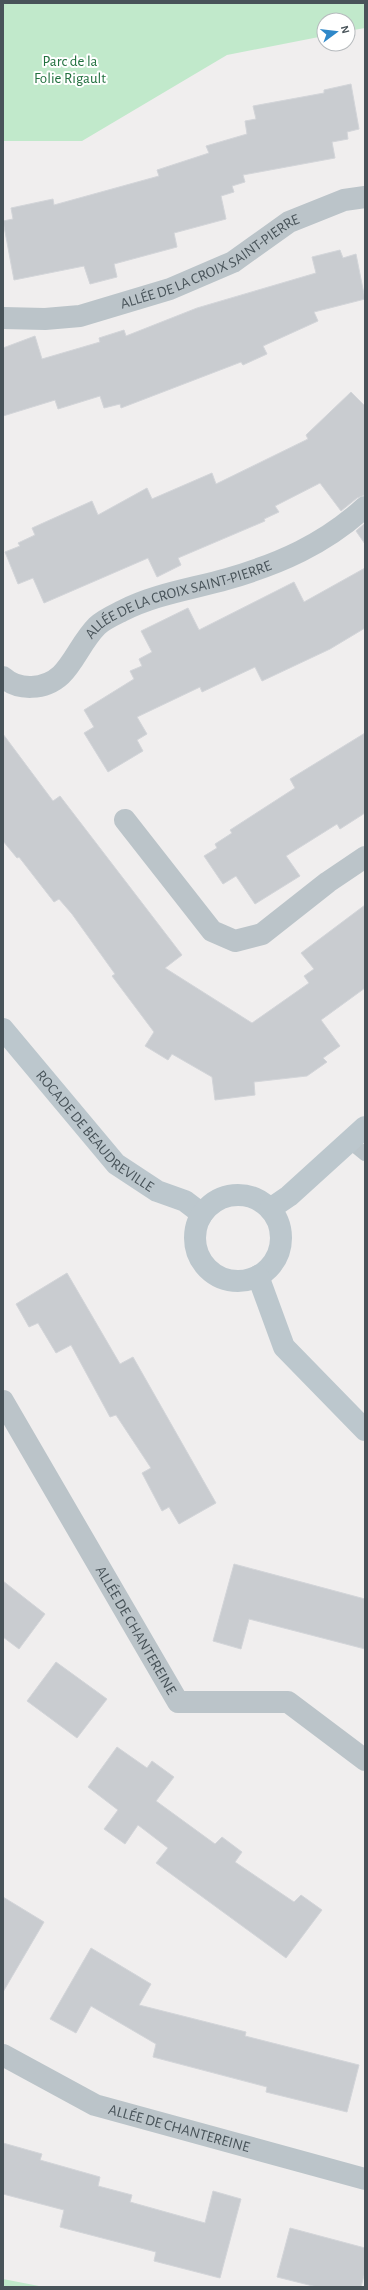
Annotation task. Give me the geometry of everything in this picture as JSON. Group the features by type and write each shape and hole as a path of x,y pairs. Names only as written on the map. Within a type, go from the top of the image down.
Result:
{"street":[{"name":"ALLÉE DE LA CROIX SAINT-PIERRE","path":"3,318 80,316 170,289 233,262 289,222 344,200 365,197"},
{"name":"ALLÉE DE LA CROIX SAINT-PIERRE","path":"3,677 9,683 24,688 42,685 60,676 97,625 123,610 151,598 227,579 283,561 327,538 365,507"},
{"path":"125,820 212,931 235,941 262,934 328,882 365,857"},
{"name":"ROCADE DE BEAUDREVILLE","path":"3,1029 116,1164 157,1191 185,1200 202,1214"},
{"path":"270,1209 357,1148 365,1127"},
{"path":"234,1195 248,1196 260,1200 270,1209 278,1221 281,1234 281,1245 272,1264 258,1276 250,1280 235,1281 220,1277 208,1269 200,1257 195,1243 196,1228 202,1214 211,1204 222,1198 234,1195"},
{"path":"258,1276 284,1347 365,1430"},
{"name":"ALLÉE DE CHANTEREINE","path":"3,1401 178,1702 288,1702 365,1760"},
{"name":"ALLÉE DE CHANTEREINE","path":"3,2055 95,2105 365,2179"}],"green space":[{"name":"Parc de la Folie Rigault","path":"3,3 365,3 365,28 356,30 356,12 316,12 316,38 227,55 82,141 3,141"},
{"path":"3,2279 44,2287 3,2287"}],"building":[{"path":"351,84 359,129 347,132 348,139 332,142 335,158 243,175 245,182 232,186 234,192 221,196 226,219 174,233 177,247 114,264 117,277 90,284 84,266 14,280 3,221 13,219 11,208 53,199 54,205 159,176 157,170 209,153 206,146 247,134 245,121 256,119 253,106 324,93 324,90"},
{"path":"340,250 343,258 356,254 365,299 314,312 318,321 263,346 267,354 243,365 241,362 121,408 120,404 104,408 100,396 58,409 55,400 3,416 3,348 35,336 42,359 100,342 99,338 124,330 126,336 197,308 316,273 312,257"},
{"path":"351,392 365,406 365,495 357,498 341,511 320,483 275,506 279,512 264,519 265,521 178,558 181,565 157,577 148,558 44,603 33,578 18,584 5,552 20,546 18,543 35,535 32,528 92,501 98,515 147,488 152,499 212,473 216,484 308,439 306,435"},
{"path":"365,523 365,544 356,531"},
{"path":"365,568 365,628 330,649 262,681 255,667 202,692 200,687 137,717 147,734 137,740 143,751 108,772 84,733 94,727 84,710 134,679 130,671 142,666 139,659 152,652 141,631 188,608 199,630 294,582 304,602"},
{"path":"365,733 365,813 340,829 337,824 286,856 300,876 255,904 236,876 223,884 204,856 217,848 215,844 232,833 230,830 295,788 290,779"},
{"path":"3,734 53,801 60,796 182,955 165,968 252,1023 309,983 304,976 314,969 301,953 365,905 365,988 321,1020 340,1046 323,1058 327,1062 307,1076 254,1082 255,1095 215,1100 212,1077 172,1054 168,1060 145,1046 154,1032 112,976 115,974 72,914 59,899 54,902 19,857 17,858 3,841"},
{"path":"67,1273 120,1364 133,1357 216,1503 179,1524 169,1507 162,1511 142,1473 151,1468 116,1415 110,1417 71,1345 56,1353 38,1323 29,1327 16,1304"},
{"path":"234,1564 365,1599 365,1649 249,1619 241,1649 213,1641"},
{"path":"3,1581 45,1614 19,1649 3,1637"},
{"path":"56,1662 107,1699 77,1738 27,1701"},
{"path":"117,1747 147,1768 152,1761 174,1777 156,1801 215,1844 222,1837 242,1852 235,1862 294,1902 301,1895 322,1910 286,1958 156,1863 168,1848 138,1825 125,1844 104,1829 118,1810 88,1787"},
{"path":"3,1897 44,1922 3,1992"},
{"path":"91,1948 151,1984 139,2005 246,2032 245,2036 359,2065 347,2112 266,2092 267,2087 153,2057 156,2044 91,2006 76,2033 50,2019"},
{"path":"3,2143 42,2154 40,2160 100,2177 98,2186 132,2195 130,2202 205,2223 213,2191 241,2199 220,2278 154,2261 156,2252 60,2227 64,2210 3,2194"},
{"path":"290,2228 365,2248 365,2272 361,2287 317,2287 277,2277"}]}
